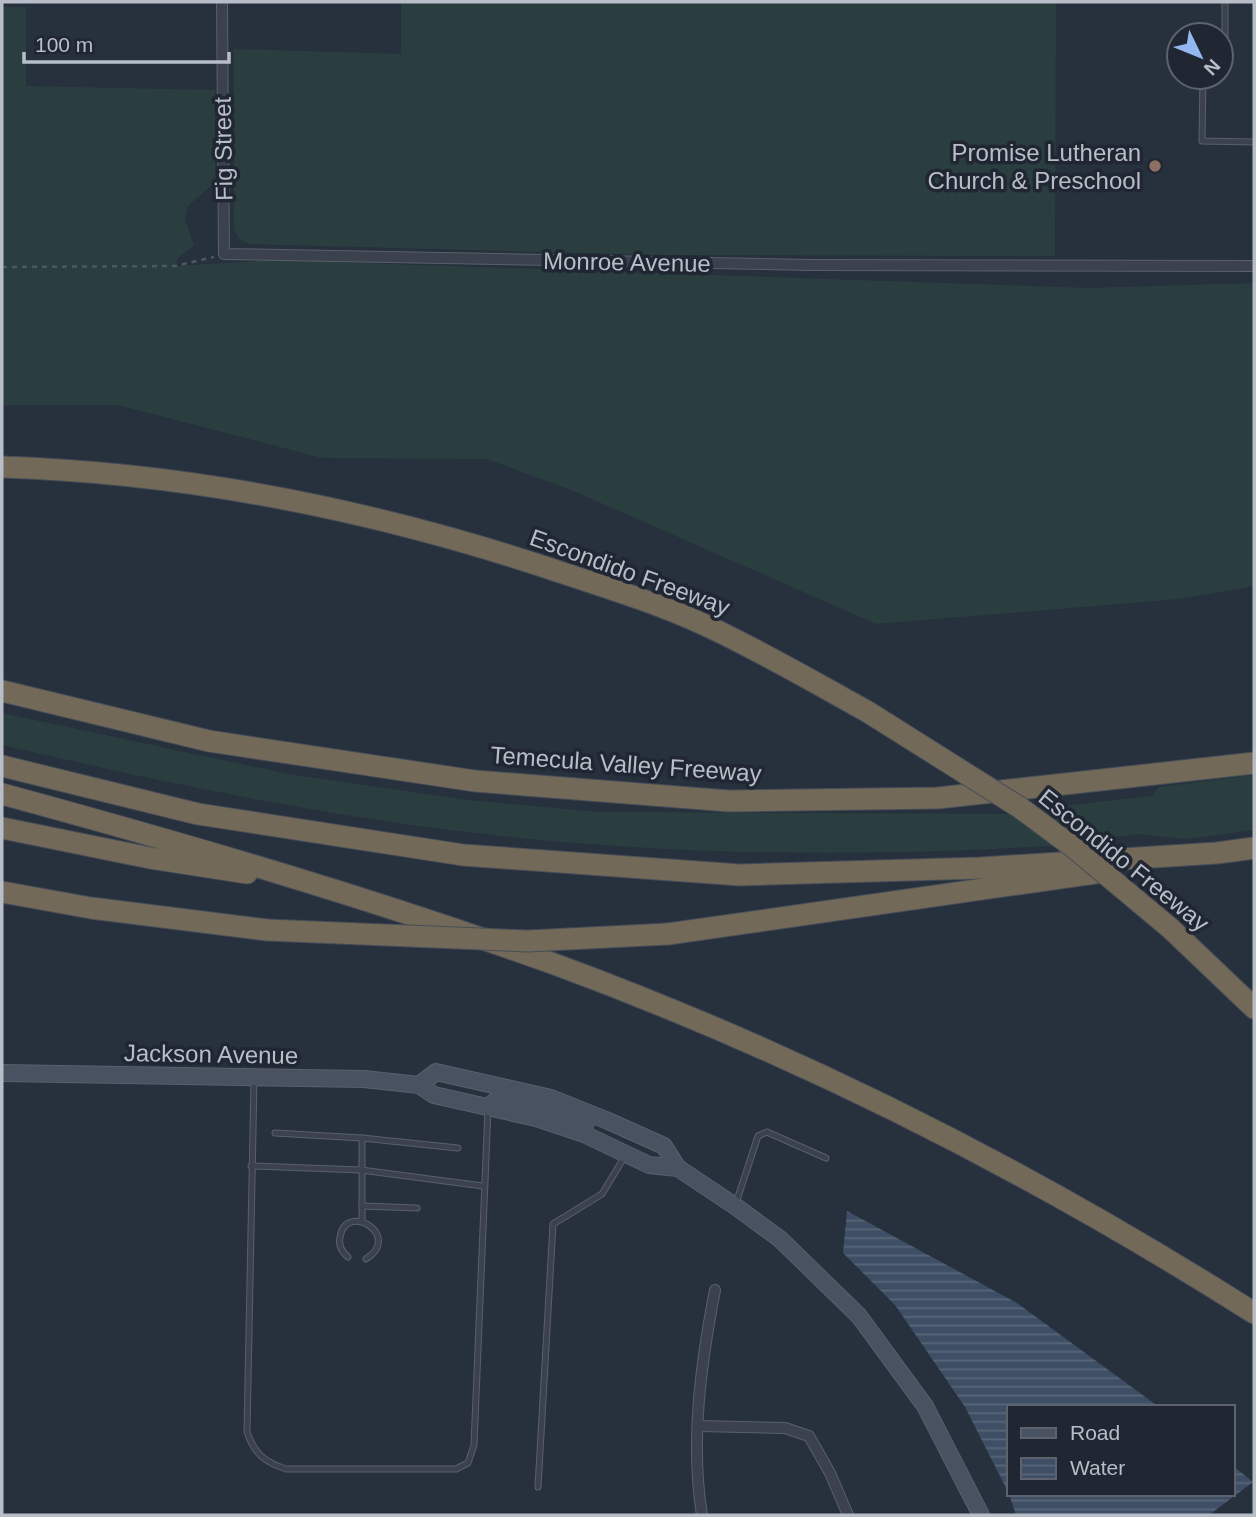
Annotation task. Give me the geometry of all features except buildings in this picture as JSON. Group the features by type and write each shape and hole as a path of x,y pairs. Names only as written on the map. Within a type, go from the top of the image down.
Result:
{"highway":[{"name":"Escondido Freeway","path":"2,467 62,469 222,487 440,534 638,598 703,624 868,712 1019,807 1073,847 1170,928 1254,1008"},
{"name":"Temecula Valley Freeway","path":"2,691 209,741 461,779 729,800 938,799 1254,763"},
{"path":"2,766 198,814 463,855 740,875 980,868 1217,853"},
{"path":"2,794 208,850 558,966 881,1103 1047,1189 1254,1312"},
{"path":"2,828 150,859 314,884"},
{"path":"2,892 91,908 267,930 528,941 668,934 1023,886 1254,848"}],"main road":[{"name":"Jackson Avenue","path":"419,1085 436,1072 495,1083 551,1098 664,1146 678,1168 780,1239 859,1316 925,1406 981,1515"},
{"name":"Jackson Avenue","path":"2,1073 364,1079 419,1085 434,1095 489,1106 572,1130 649,1165 678,1168"},
{"path":"489,1106 499,1098 511,1098 610,1133 632,1131"}],"street":[{"name":"Fig Street","path":"222,2 225,254"},
{"name":"Monroe Avenue","path":"225,254 812,265 1254,266"},
{"path":"702,1515 697,1488 701,1363 715,1290"},
{"path":"699,1426 785,1428 809,1436 830,1473 848,1515"}],"lane":[{"path":"1225,2 1225,21"},
{"path":"1203,91 1202,141 1254,142"},
{"path":"254,1077 247,1432 252,1448 268,1464 286,1469 456,1469 468,1463 474,1445 483,1186 489,1106"},
{"path":"735,1206 758,1136 767,1132 826,1158"},
{"path":"275,1133 362,1138 458,1148"},
{"path":"362,1138 362,1221"},
{"path":"538,1487 553,1224 602,1194 626,1153"},
{"path":"251,1166 361,1170 483,1186"},
{"path":"362,1206 417,1208"},
{"path":"348,1257 340,1247 340,1234 349,1224 362,1221 373,1227 378,1238 375,1250 366,1259"}],"path":[{"path":"2,267 175,267 225,254"}],"green space":[{"path":"401,2 1056,2 1055,256 652,255 249,244 239,239 234,230 234,49 401,54"},
{"path":"2,7 26,7 26,86 215,90 215,182 188,206 185,219 194,245 177,259 176,266 274,260 1089,288 1254,283 1254,586 1179,599 876,624 576,492 487,459 322,458 118,405 2,405"},
{"path":"2,713 288,774 468,800 599,812 1020,814 1064,845 903,852 741,852 499,836 314,810 2,745"},
{"path":"1254,775 1254,830 1187,839 1137,834 1076,842 1027,810 1152,796 1159,787"}],"water":[{"path":"847,1211 1017,1303 1156,1405 1007,1405 1007,1490 965,1407 895,1305 843,1253"},
{"path":"1235,1468 1253,1482 1235,1496"},
{"path":"1010,1496 1234,1496 1209,1515 1016,1515"}],"place":[{"name":"Promise Lutheran Church & Preschool","path":"1155,166"}]}
